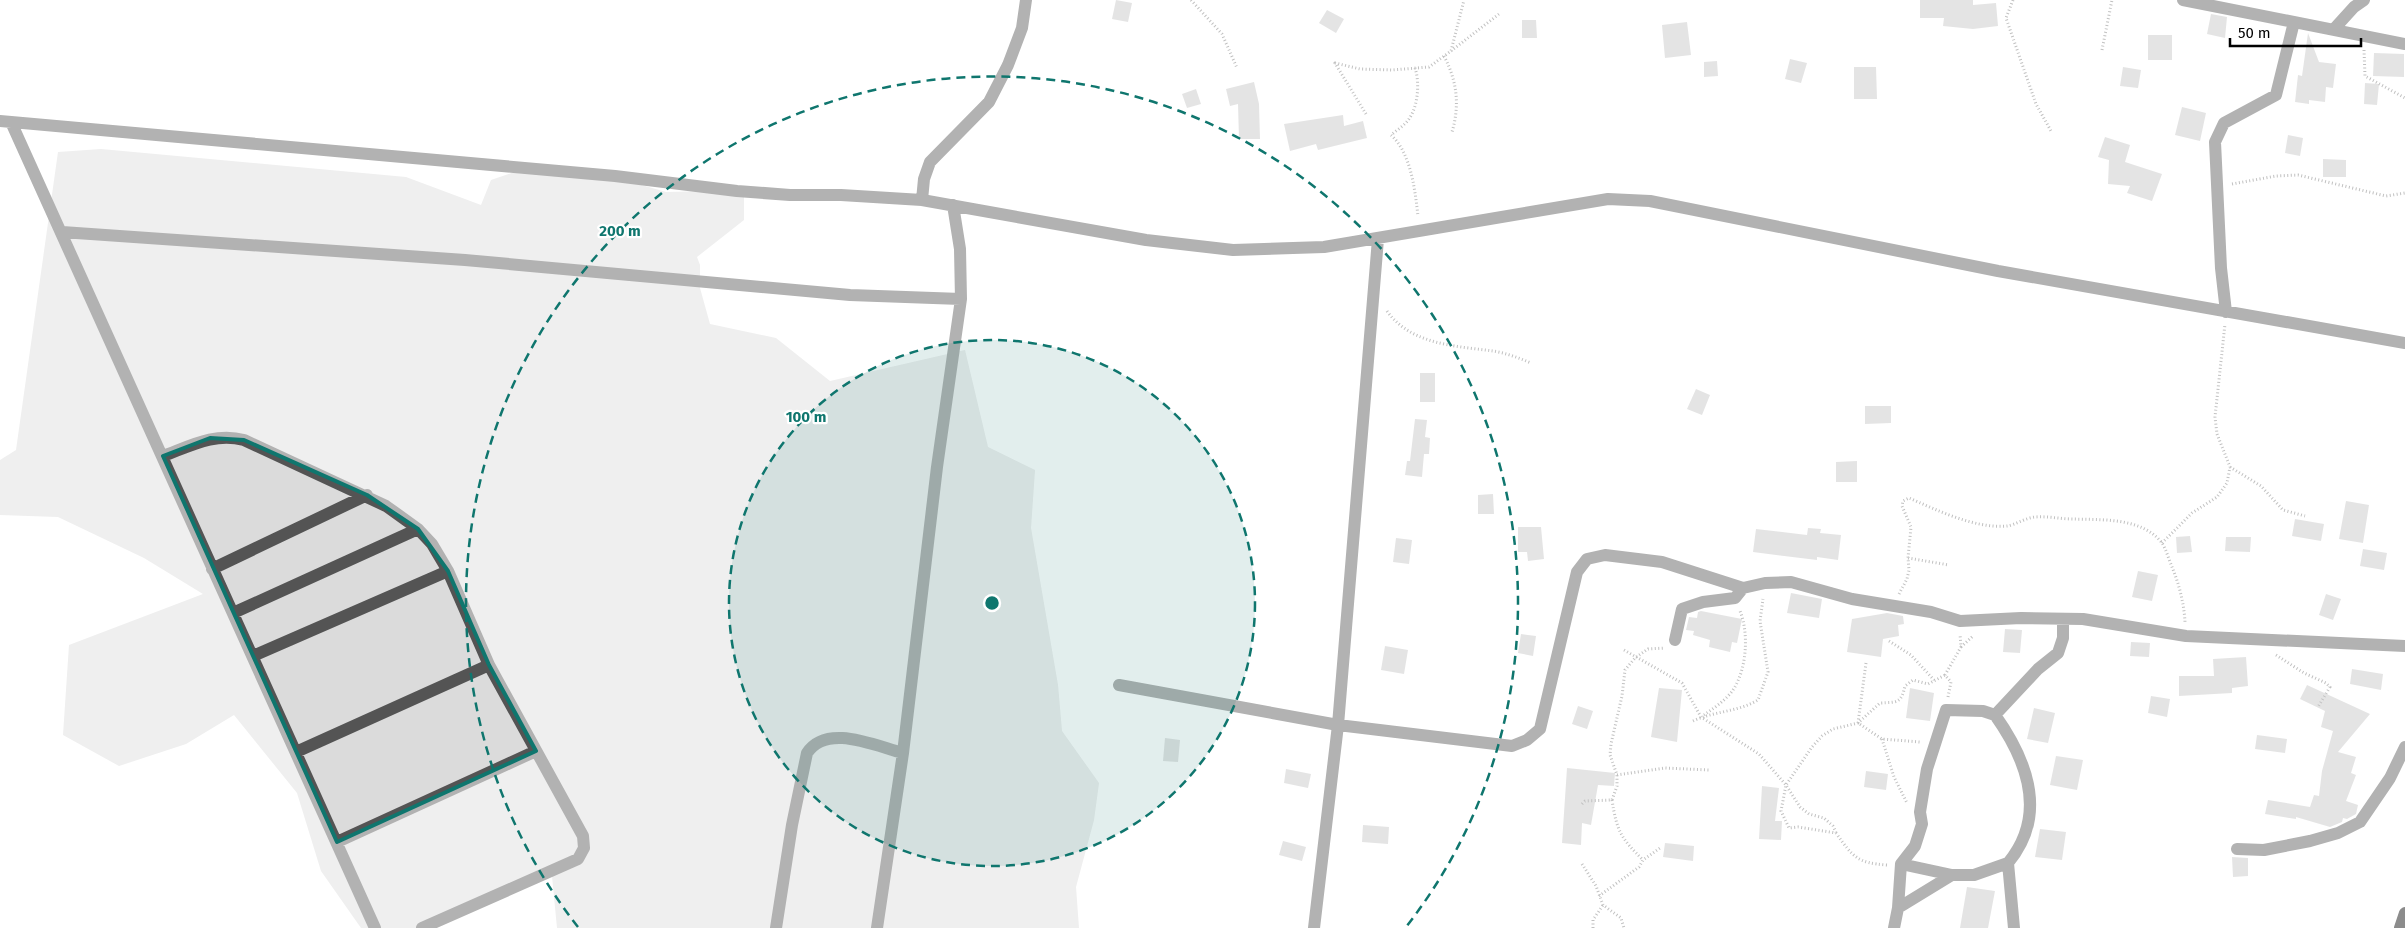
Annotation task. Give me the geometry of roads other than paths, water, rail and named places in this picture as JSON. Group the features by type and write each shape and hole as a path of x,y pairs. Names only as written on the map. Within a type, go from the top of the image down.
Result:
{"main road":[{"path":"2400,928 2405,913"}],"street":[{"path":"922,200 924,179 930,162 989,102 1008,65 1022,28 1026,0"},
{"path":"2183,0 2334,28 2364,37 2405,44"},
{"path":"2334,28 2354,7 2364,0"},
{"path":"2226,312 2221,268 2215,142 2218,132 2224,123 2276,95 2294,22"},
{"path":"5,121 615,176 738,191 922,200 1146,240 1233,250 1324,247 1608,199 1650,201 1998,271 2405,343"},
{"path":"5,121 62,232 375,928"},
{"path":"877,928 903,753 937,467 961,299 960,249 953,205"},
{"path":"62,232 465,260 850,295 961,299"},
{"path":"1314,928 1338,725 1378,239"},
{"path":"163,456 210,438 233,437 254,444 367,495 402,516 432,544 448,571 489,665 583,836 584,848 578,859 422,928"},
{"path":"212,569 367,495"},
{"path":"233,613 418,529"},
{"path":"1119,685 1338,725 1512,746 1527,740 1540,729 1577,572 1586,559 1605,555 1662,562 1743,588 1765,583 1791,582 1852,599 1959,618 2098,620 2186,636 2258,641 2405,646"},
{"path":"253,656 448,571"},
{"path":"1675,640 1682,609 1703,602 1735,598 1743,588"},
{"path":"1995,714 2038,669 2058,653 2063,638 2063,619"},
{"path":"296,752 489,665"},
{"path":"1894,928 1898,908 1901,864 1915,846 1922,824 1920,812 1927,768 1946,710 1983,711 1995,714 2016,748 2025,775 2031,805 2027,829 2019,849 2008,863 1974,875 1952,875 1901,864"},
{"path":"776,928 792,825 807,753 812,745 822,739 836,736 903,753"},
{"path":"2238,849 2264,850 2310,841 2338,833 2360,822 2390,778 2405,746"},
{"path":"337,842 536,751"},
{"path":"2008,863 2014,928"},
{"path":"1898,908 1952,875"}]}
